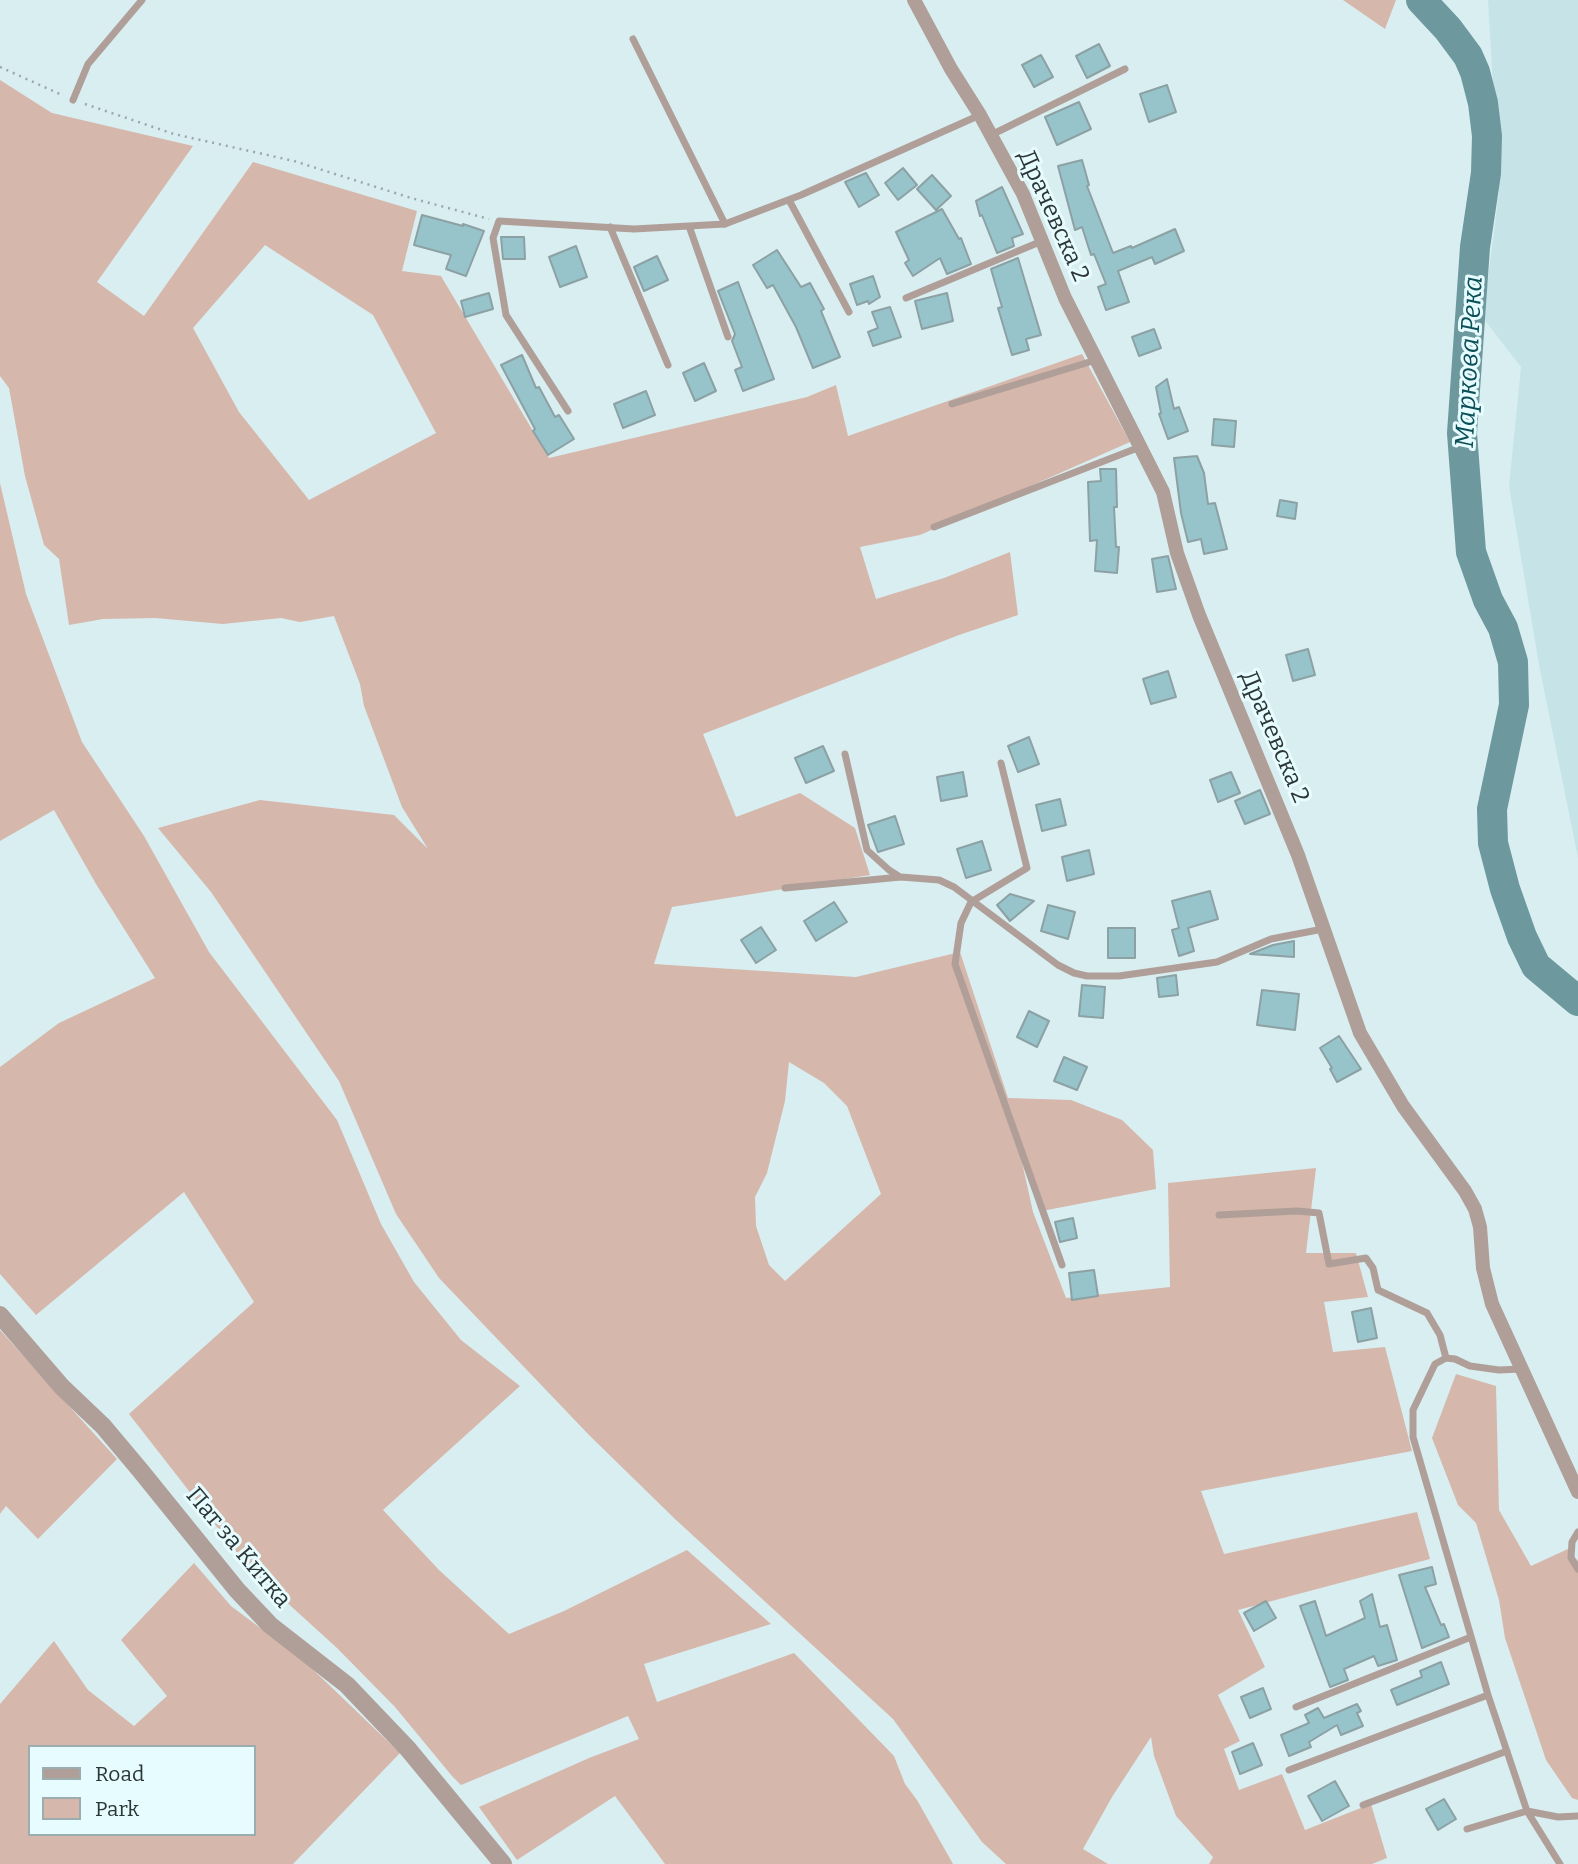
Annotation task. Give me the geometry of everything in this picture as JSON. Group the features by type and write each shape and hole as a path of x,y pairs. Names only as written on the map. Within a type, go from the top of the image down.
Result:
{"street":[{"name":"Драчевска 2","path":"914,0 1023,194 1065,298 1163,492 1177,553 1199,615 1298,855 1360,1033 1403,1106 1465,1191 1475,1209 1480,1227 1483,1268 1492,1304 1578,1492"},
{"name":"Пат за Китка","path":"0,1315 62,1387 103,1426 141,1470 237,1590 270,1625 347,1685 408,1749 503,1864"}],"lane":[{"path":"73,100 88,64 142,0"},
{"path":"633,39 725,225"},
{"path":"990,135 1125,69"},
{"path":"568,411 506,315 493,238 499,222 610,227 725,225 789,200 979,115"},
{"path":"789,200 849,312"},
{"path":"689,226 728,337"},
{"path":"610,227 668,366"},
{"path":"906,298 1042,241"},
{"path":"952,404 1097,360"},
{"path":"934,527 1141,447"},
{"path":"845,754 867,850 888,870 901,877"},
{"path":"1001,763 1027,868 971,902 961,923 955,964 1062,1265"},
{"path":"785,888 901,877 939,880 954,887 1058,965 1087,976 1119,976 1217,962 1271,939 1324,929"},
{"path":"1219,1215 1297,1211 1319,1213 1329,1264 1366,1258 1373,1268 1378,1290 1427,1313 1440,1335 1446,1358"},
{"path":"1521,1369 1499,1370 1470,1366 1446,1358 1435,1364 1413,1410 1413,1437 1488,1695 1527,1811 1560,1864"},
{"path":"1578,1532 1572,1542 1572,1558 1578,1569"},
{"path":"1296,1707 1471,1637"},
{"path":"1289,1770 1488,1695"},
{"path":"1363,1805 1507,1751"},
{"path":"1467,1829 1527,1811 1558,1817 1578,1816"}],"path":[{"path":"0,67 73,100 174,134 294,161 499,222"}],"shaded area":[{"path":"1488,0 1578,0 1578,858 1539,665 1509,486 1521,367 1483,318 1499,192"}],"green space":[{"path":"1343,0 1396,0 1385,29"},
{"path":"0,80 52,113 193,146 97,282 144,316 253,162 417,211 402,271 441,276 549,458 807,397 836,385 848,436 1082,354 1130,442 920,535 860,547 876,599 944,578 1010,552 1018,615 959,635 703,734 736,817 800,793 855,828 870,875 672,907 654,964 856,977 960,952 1008,1098 1071,1100 1122,1120 1153,1150 1156,1189 1042,1211 1010,1108 1033,1212 1066,1298 1170,1287 1168,1183 1316,1168 1306,1253 1356,1253 1368,1297 1324,1302 1333,1352 1385,1347 1412,1451 1201,1491 1224,1554 1417,1512 1430,1559 1238,1610 1265,1667 1218,1695 1240,1741 1224,1749 1239,1790 1282,1774 1305,1830 1371,1804 1387,1858 1372,1864 1209,1864 1213,1857 1176,1816 1154,1756 1151,1737 1112,1797 1083,1849 1108,1864 1006,1864 982,1842 893,1719 675,1519 589,1435 439,1278 396,1214 339,1081 211,892 158,828 260,800 394,815 428,849 402,807 334,616 300,622 281,618 223,624 155,618 103,619 69,625 59,559 44,545 25,476 9,388 0,376","holes":["265,245 373,315 436,433 309,500 239,412 193,328","789,1062 824,1083 847,1106 881,1194 785,1281 769,1265 756,1226 755,1197 767,1173 785,1101"]},
{"path":"0,483 26,594 82,742 144,836 209,952 337,1120 381,1224 414,1282 461,1340 520,1386 383,1510 439,1570 509,1634 564,1611 687,1550 771,1624 644,1664 657,1702 794,1653 894,1756 905,1784 953,1864 665,1864 615,1796 517,1860 479,1807 639,1739 628,1716 461,1785 395,1707 337,1648 249,1568 129,1414 254,1302 184,1192 36,1315 0,1274 0,1067 59,1023 155,978 96,884 54,810 0,841"},
{"path":"0,1330 117,1459 38,1539 6,1506 0,1514"},
{"path":"1456,1374 1496,1386 1499,1510 1531,1566 1568,1549 1578,1561 1578,1800 1572,1798 1546,1760 1505,1638 1499,1600 1476,1523 1458,1505 1432,1438"},
{"path":"194,1563 231,1606 303,1660 400,1753 293,1864 0,1864 0,1704 54,1641 88,1690 134,1726 167,1696 121,1640"}],"building":[{"path":"1099,44 1110,66 1087,78 1076,56"},
{"path":"1041,55 1053,77 1034,87 1022,65"},
{"path":"1167,85 1176,112 1149,122 1140,94"},
{"path":"1079,102 1091,129 1057,145 1045,117"},
{"path":"1082,160 1089,185 1087,186 1113,253 1131,246 1132,248 1175,229 1184,251 1155,264 1152,257 1118,271 1129,302 1106,310 1098,287 1106,284 1094,254 1091,255 1082,227 1075,230 1058,166"},
{"path":"903,168 917,185 898,200 885,183"},
{"path":"866,173 879,195 859,207 845,182"},
{"path":"932,175 951,196 936,210 917,189"},
{"path":"1002,187 1023,234 1012,238 1014,246 997,253 976,201"},
{"path":"942,209 959,239 961,238 971,264 947,274 940,258 913,276 905,263 909,260 896,232"},
{"path":"422,215 484,231 466,276 446,269 451,255 414,245"},
{"path":"501,237 524,237 525,259 503,259"},
{"path":"576,246 587,277 560,287 549,257"},
{"path":"777,250 801,287 810,283 824,309 821,311 840,357 813,368 796,327 773,285 767,288 753,265"},
{"path":"657,256 668,280 644,291 634,267"},
{"path":"1018,258 1041,335 1026,339 1029,350 1012,355 998,308 1002,307 991,269"},
{"path":"873,276 880,297 869,304 868,301 857,305 850,284"},
{"path":"738,282 774,379 743,391 735,370 742,367 732,341 735,334 718,291"},
{"path":"489,293 493,309 465,317 461,301"},
{"path":"947,293 953,321 922,329 915,301"},
{"path":"890,307 901,337 873,346 868,332 878,328 872,312"},
{"path":"1154,329 1161,348 1139,356 1132,337"},
{"path":"522,355 536,388 539,387 555,417 559,415 574,439 548,455 533,431 535,429 501,365"},
{"path":"704,363 716,391 695,401 683,373"},
{"path":"1167,379 1174,409 1179,407 1188,431 1168,439 1159,414 1156,387"},
{"path":"646,391 655,415 623,428 614,404"},
{"path":"1214,419 1236,421 1234,447 1212,445"},
{"path":"1197,456 1204,473 1208,504 1215,503 1227,549 1204,554 1201,539 1188,542 1181,513 1174,458"},
{"path":"1100,469 1116,469 1117,507 1114,507 1116,547 1119,547 1117,573 1095,571 1097,540 1090,541 1088,482 1101,481"},
{"path":"1280,500 1297,503 1295,519 1277,516"},
{"path":"1168,556 1176,589 1157,592 1152,559"},
{"path":"1308,649 1315,675 1293,681 1286,655"},
{"path":"1168,671 1176,697 1151,704 1143,679"},
{"path":"1029,737 1039,764 1018,772 1008,746"},
{"path":"823,746 834,771 806,783 795,758"},
{"path":"963,772 967,796 941,801 937,777"},
{"path":"1231,772 1240,793 1218,802 1210,780"},
{"path":"1260,790 1270,814 1245,824 1235,801"},
{"path":"1060,799 1066,825 1042,831 1036,805"},
{"path":"895,816 904,844 878,852 868,825"},
{"path":"982,841 991,870 966,878 957,849"},
{"path":"1089,850 1094,874 1067,881 1062,857"},
{"path":"1210,891 1218,919 1188,928 1194,951 1179,956 1172,930 1179,928 1172,901"},
{"path":"1010,894 1034,901 1010,921 997,905"},
{"path":"834,902 847,922 816,941 804,921"},
{"path":"1048,905 1075,912 1068,939 1041,931"},
{"path":"761,927 776,950 756,963 741,940"},
{"path":"1108,928 1135,928 1135,958 1108,958"},
{"path":"1294,941 1294,957 1250,954 1273,945"},
{"path":"1176,975 1178,995 1159,997 1157,978"},
{"path":"1082,985 1105,987 1103,1018 1079,1016"},
{"path":"1262,990 1299,994 1295,1030 1257,1025"},
{"path":"1029,1011 1049,1021 1037,1047 1017,1037"},
{"path":"1339,1036 1361,1069 1337,1082 1320,1048"},
{"path":"1064,1057 1087,1067 1077,1090 1054,1081"},
{"path":"1073,1218 1077,1238 1060,1242 1055,1222"},
{"path":"1094,1270 1098,1296 1072,1300 1069,1273"},
{"path":"1371,1308 1377,1338 1358,1342 1352,1312"},
{"path":"1432,1567 1436,1584 1425,1587 1449,1637 1422,1648 1399,1575"},
{"path":"1372,1594 1380,1627 1387,1625 1397,1660 1378,1666 1374,1656 1344,1669 1348,1680 1330,1687 1300,1606 1315,1601 1326,1636 1365,1618 1360,1601"},
{"path":"1266,1601 1276,1618 1254,1631 1244,1613"},
{"path":"1441,1662 1449,1684 1397,1705 1391,1690 1422,1677 1420,1671"},
{"path":"1263,1688 1271,1709 1250,1718 1241,1697"},
{"path":"1357,1704 1361,1711 1357,1713 1363,1726 1341,1735 1337,1725 1309,1742 1311,1747 1289,1756 1281,1735 1309,1723 1305,1715 1318,1708 1324,1718"},
{"path":"1253,1743 1262,1765 1240,1774 1232,1752"},
{"path":"1335,1781 1349,1806 1322,1821 1308,1796"},
{"path":"1444,1799 1456,1819 1438,1830 1426,1809"}],"waterway":[{"name":"Маркова Река","path":"1421,0 1468,56 1483,103 1487,136 1486,173 1475,247 1462,433 1471,552 1488,600 1503,628 1513,662 1514,705 1492,809 1493,843 1505,889 1522,937 1536,966 1578,1001"}]}
